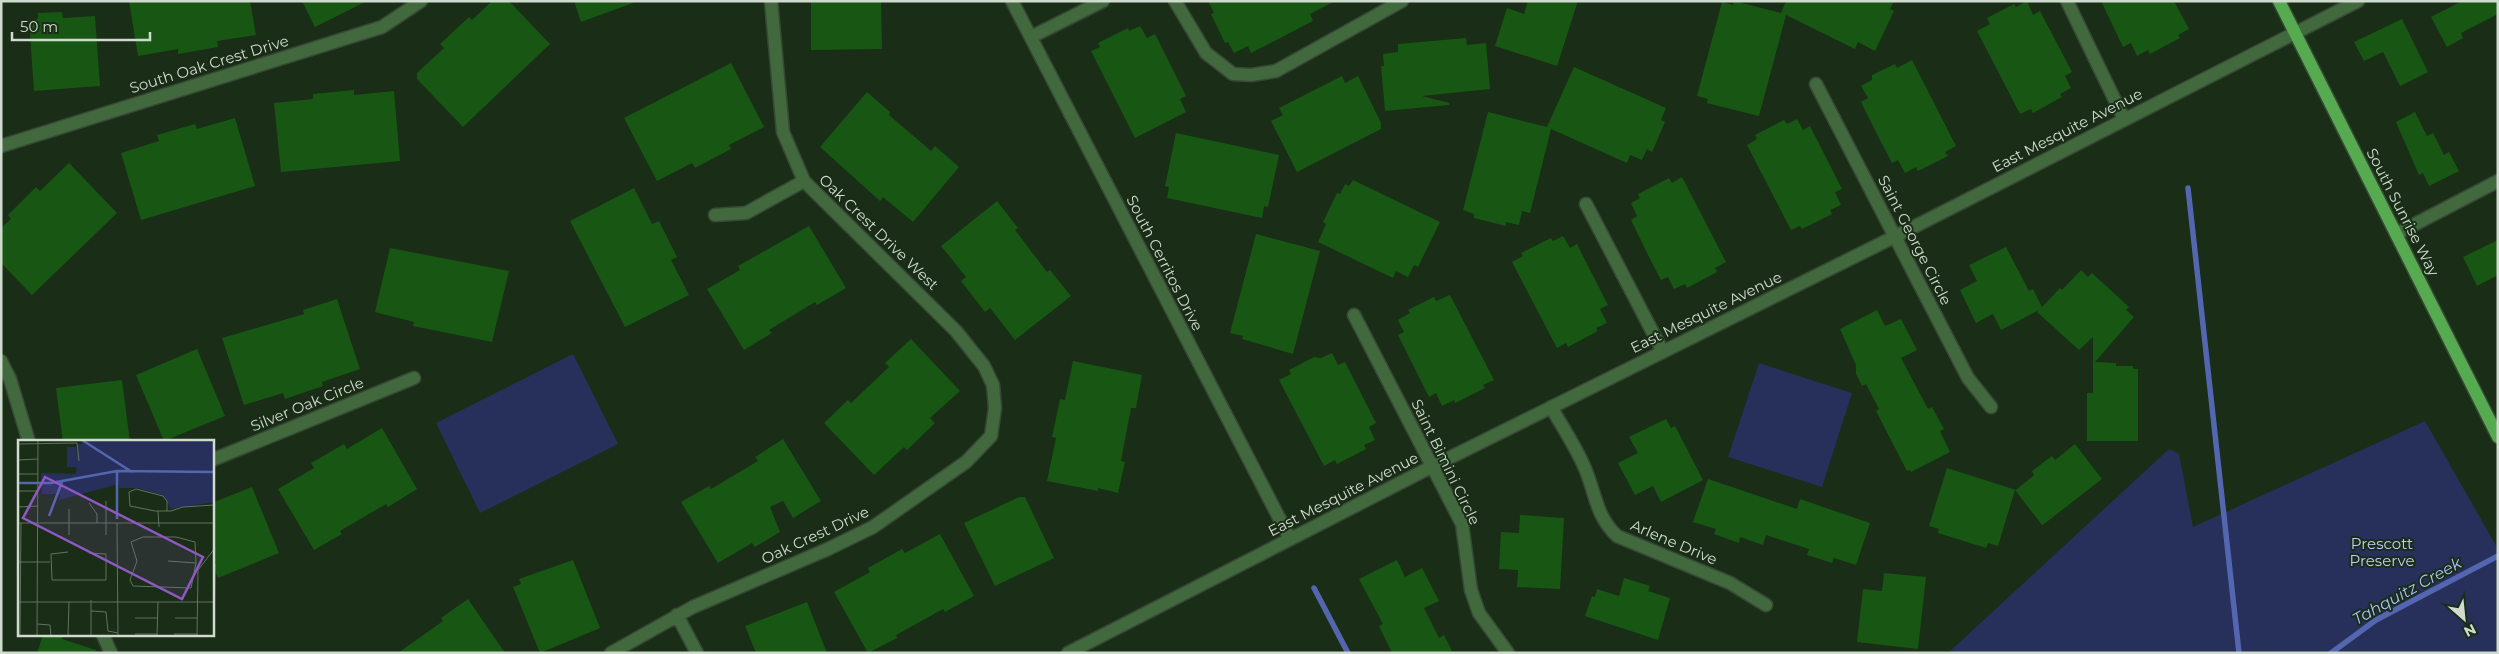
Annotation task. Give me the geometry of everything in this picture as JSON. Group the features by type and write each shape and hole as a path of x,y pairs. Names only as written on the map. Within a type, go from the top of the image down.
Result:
{"main road":[{"name":"South Sunrise Way","path":"2279,1 2496,431"}],"street":[{"name":"South Oak Crest Drive","path":"1,146 382,27 421,1"},
{"name":"Oak Crest Drive West","path":"771,1 783,132 804,181 956,330 984,366 993,385 995,408"},
{"name":"South Cerritos Drive","path":"1012,1 1290,539"},
{"path":"1031,37 1103,1"},
{"path":"1175,1 1206,53 1233,74 1251,76 1276,71 1402,1"},
{"path":"2067,1 2124,119"},
{"name":"East Mesquite Avenue","path":"1068,653 1433,466 1894,237 2358,1"},
{"name":"Saint George Circle","path":"1816,84 1968,378 1991,406"},
{"path":"715,215 746,213 804,181"},
{"path":"2396,234 2498,181"},
{"path":"1586,204 1662,352"},
{"name":"Saint Bimini Circle","path":"1354,315 1462,524 1471,590 1479,613 1508,653"},
{"path":"1,361 10,379 27,440"},
{"name":"Silver Oak Circle","path":"214,459 414,378"},
{"name":"Arlene Drive","path":"1551,407 1584,465 1605,525 1617,536 1730,583 1766,605"},
{"name":"Oak Crest Drive","path":"611,653 677,615 873,527 966,462 991,436 995,408"},
{"path":"677,615 697,653"},
{"path":"102,636 111,653"}],"green space":[{"path":"573,354 618,444 480,513 436,423"},
{"path":"1759,363 1852,393 1822,487 1728,457"},
{"name":"Prescott Preserve","path":"2425,421 2498,549 2498,653 1948,653 2169,449 2179,454 2193,527"}],"building":[{"path":"129,1 250,1 256,35 217,41 218,47 178,54 178,49 138,56"},
{"path":"302,1 367,1 315,27"},
{"path":"492,1 509,1 550,44 463,127 417,79 417,73 444,48 440,44 469,17 472,20"},
{"path":"574,1 633,1 633,3 581,22"},
{"path":"811,1 881,1 882,49 811,50"},
{"path":"1208,1 1335,1 1310,14 1313,21 1251,53 1248,46 1234,53 1228,42 1225,43 1211,14 1214,13"},
{"path":"1528,1 1578,1 1557,66 1495,46 1507,8 1524,14"},
{"path":"1734,1 1781,13 1786,1 1894,1 1890,9 1894,11 1875,51 1858,42 1855,49 1786,15 1759,116 1707,103 1708,99 1697,96 1722,2 1733,5"},
{"path":"2027,1 2033,15 2040,11 2072,72 2065,76 2071,88 2060,94 2062,97 2033,113 2031,109 2020,114 1977,31 1990,24 1987,18 2014,4 2016,7"},
{"path":"2101,1 2174,1 2189,29 2178,35 2180,38 2150,54 2148,50 2137,56 2131,43 2123,47"},
{"path":"2462,1 2498,1 2498,14 2461,33 2463,38 2447,47 2431,17"},
{"path":"62,12 63,18 95,16 100,86 34,91 29,20 38,19 38,13"},
{"path":"2402,19 2428,72 2400,86 2383,52 2364,61 2354,42"},
{"path":"1140,26 1147,38 1155,34 1186,96 1180,99 1186,112 1135,138 1091,51 1100,47 1098,43 1128,28 1129,31"},
{"path":"1466,38 1467,45 1486,43 1490,89 1422,96 1449,103 1449,105 1385,111 1381,66 1384,66 1383,54 1398,52 1398,44"},
{"path":"1912,60 1956,146 1945,152 1948,156 1918,171 1916,167 1905,173 1898,160 1892,163 1882,144 1861,102 1868,98 1861,86 1872,80 1872,75 1895,64 1897,68"},
{"path":"731,63 764,127 729,145 731,149 695,168 692,163 657,181 624,118"},
{"path":"1574,67 1666,108 1661,120 1665,122 1652,152 1647,149 1642,160 1630,155 1627,163 1551,129 1530,213 1522,211 1519,225 1506,222 1506,226 1474,218 1474,214 1463,210 1488,112 1547,127"},
{"path":"1342,76 1345,83 1358,76 1381,123 1381,129 1297,172 1271,121 1283,115 1279,108"},
{"path":"354,90 354,95 394,91 400,161 281,172 274,103 313,99 313,94"},
{"path":"867,92 890,112 889,115 931,151 935,146 959,167 913,222 883,197 880,201 820,147"},
{"path":"2415,112 2427,136 2433,133 2444,155 2449,152 2459,171 2429,186 2423,173 2419,175 2396,122"},
{"path":"235,118 255,186 141,220 121,153 159,141 157,135 195,124 197,129"},
{"path":"1797,119 1803,130 1810,126 1842,189 1835,192 1841,205 1830,210 1832,214 1802,229 1800,226 1791,230 1747,145 1757,139 1755,135 1784,120 1787,124"},
{"path":"1176,133 1279,155 1268,207 1264,206 1262,218 1167,198 1169,187 1165,186"},
{"path":"69,163 117,213 32,295 1,263 1,228 11,219 8,215 36,187 40,191"},
{"path":"1682,177 1726,262 1715,268 1717,272 1687,288 1685,284 1674,289 1668,277 1661,280 1651,261 1631,220 1637,216 1631,203 1640,198 1638,194 1669,178 1672,183"},
{"path":"1353,180 1440,222 1418,267 1414,265 1408,277 1396,271 1393,278 1318,242 1326,224 1323,222 1337,193 1340,194 1345,184 1349,186"},
{"path":"634,188 652,224 659,221 677,257 671,260 689,295 625,327 570,221"},
{"path":"997,201 1018,228 1015,230 1047,272 1050,270 1071,296 1015,340 990,308 985,312 961,281 966,277 941,246"},
{"path":"809,226 846,288 817,305 815,302 769,330 772,333 744,350 707,289 740,270 738,266"},
{"path":"1256,234 1320,251 1293,354 1242,339 1243,336 1230,333"},
{"path":"1563,236 1570,248 1577,244 1608,305 1600,309 1607,323 1596,328 1598,331 1568,347 1566,343 1557,348 1512,262 1523,256 1521,253 1551,238 1553,241"},
{"path":"2498,240 2498,275 2477,286 2463,257"},
{"path":"2006,247 2029,291 2033,289 2042,307 2081,270 2088,277 2092,273 2129,307 2126,310 2134,317 2095,362 2116,363 2116,366 2133,366 2133,369 2138,369 2138,441 2087,441 2087,393 2093,393 2093,337 2079,350 2037,312 2039,310 2001,330 1993,314 1976,323 1960,290 1977,281 1969,265"},
{"path":"390,248 509,271 492,342 413,326 414,322 375,312"},
{"path":"1450,295 1494,380 1483,385 1485,388 1455,403 1454,400 1442,406 1436,393 1429,397 1398,335 1404,332 1398,320 1410,313 1408,310 1434,297 1436,301"},
{"path":"337,299 360,369 322,382 323,386 285,399 283,393 244,405 222,338 304,314 303,310"},
{"path":"1877,310 1885,326 1901,319 1917,350 1901,358 1928,409 1932,407 1944,429 1940,431 1950,452 1911,472 1910,470 1907,471 1876,411 1879,409 1866,384 1862,386 1856,374 1856,365 1840,329"},
{"path":"911,339 960,391 930,418 935,423 907,450 904,447 874,475 824,423 848,400 851,403 889,367 885,363"},
{"path":"197,349 225,416 164,440 136,375"},
{"path":"1332,353 1338,365 1345,362 1376,423 1369,427 1375,440 1364,445 1366,449 1337,464 1335,460 1324,466 1279,380 1291,374 1289,370 1314,357 1321,358"},
{"path":"1073,361 1142,375 1136,408 1131,408 1121,461 1125,462 1118,493 1098,488 1098,491 1047,481 1056,438 1052,437 1060,399 1065,400"},
{"path":"122,380 130,440 63,440 56,388"},
{"path":"1666,419 1671,428 1675,426 1703,480 1661,502 1653,486 1635,495 1618,463 1638,453 1629,437"},
{"path":"382,428 417,489 388,507 386,504 340,531 342,534 314,550 278,489 314,468 311,463 344,444 347,449"},
{"path":"783,439 821,501 793,518 783,501 770,507 780,532 755,547 752,543 718,563 681,502 709,486 711,489 758,461 755,457"},
{"path":"2075,444 2102,479 2044,524 2042,525 2015,490 1998,546 1988,543 1986,548 1938,533 1939,529 1929,526 1947,468 2016,490 2034,475 2032,471 2052,456 2055,460"},
{"path":"1708,479 1797,509 1800,499 1870,523 1856,565 1834,558 1832,563 1807,555 1809,549 1766,535 1763,545 1740,537 1739,543 1714,534 1716,529 1693,522"},
{"path":"252,487 279,553 218,578 214,569 214,502"},
{"path":"1019,497 1025,497 1054,558 995,586 964,523"},
{"path":"1520,515 1564,518 1560,589 1517,587 1518,570 1499,569 1501,532 1519,533"},
{"path":"940,534 974,596 945,612 943,609 896,635 897,638 868,653 834,592 870,572 868,568 902,549 905,553"},
{"path":"573,560 600,628 540,653 513,587 521,584 519,579"},
{"path":"1397,560 1405,577 1422,568 1439,601 1424,608 1439,638 1444,635 1453,653 1392,653 1379,626 1383,624 1359,579"},
{"path":"1884,573 1926,577 1918,649 1857,642 1863,589 1882,591"},
{"path":"1624,578 1650,586 1648,591 1670,598 1658,640 1585,616 1592,596 1595,597 1597,589 1619,596"},
{"path":"468,599 505,653 398,653 443,621 441,618"},
{"path":"807,602 827,653 756,653 745,626"},
{"path":"43,636 63,636 62,639 96,650 95,653 37,653"}],"waterway":[{"path":"2188,188 2239,653"},
{"name":"Tahquitz Creek","path":"2331,653 2376,620 2498,556"},
{"path":"1314,588 1348,653"}]}
